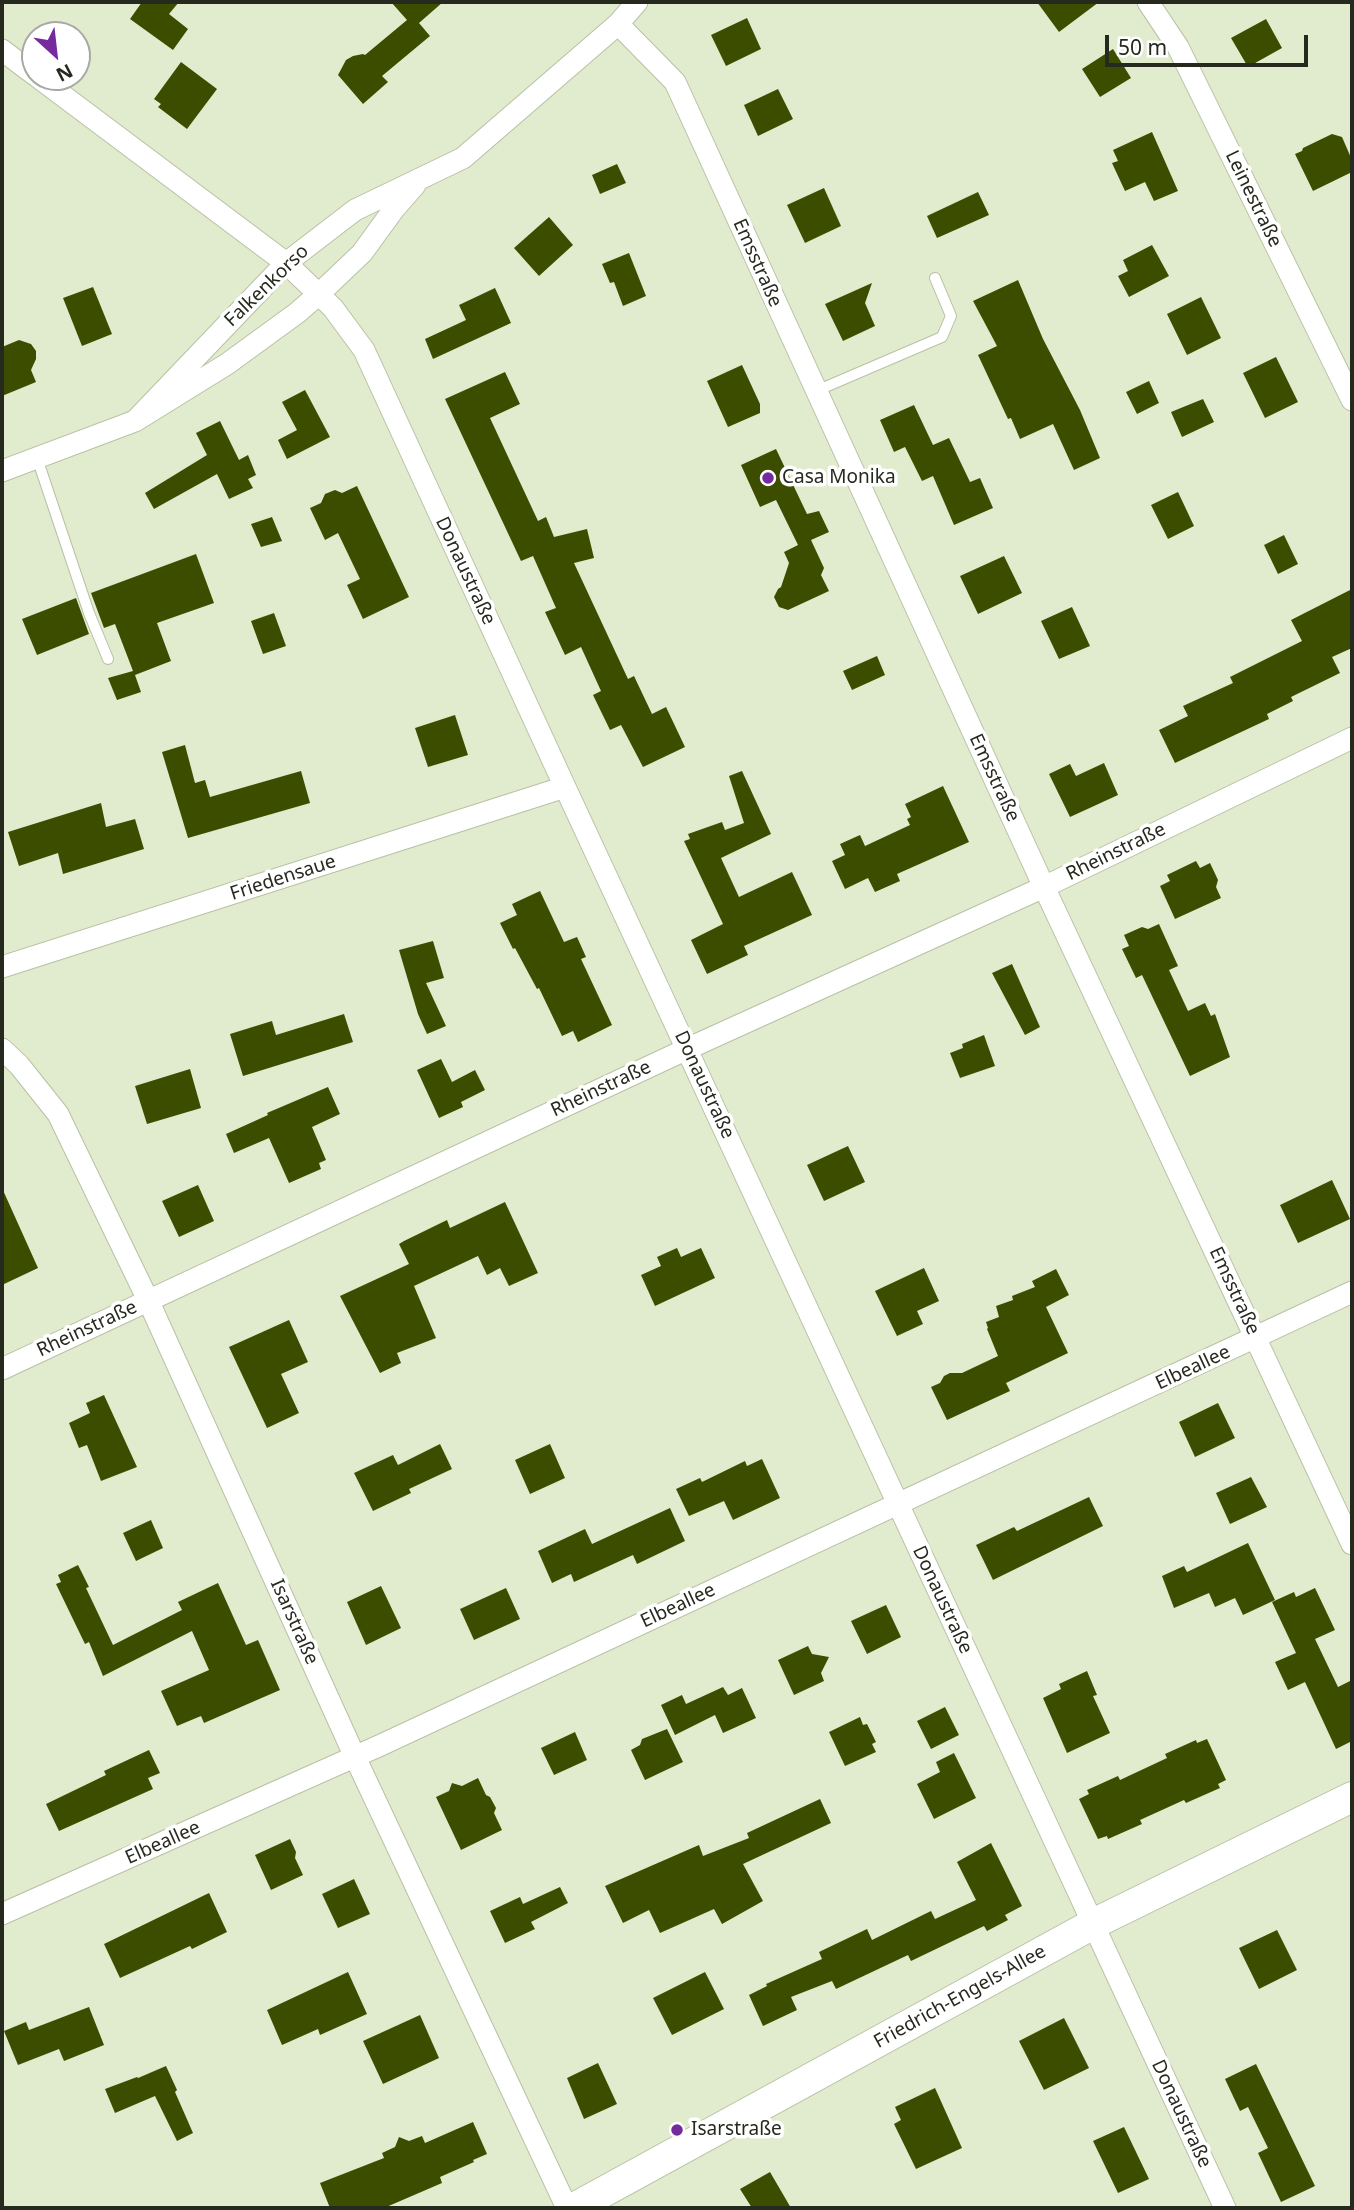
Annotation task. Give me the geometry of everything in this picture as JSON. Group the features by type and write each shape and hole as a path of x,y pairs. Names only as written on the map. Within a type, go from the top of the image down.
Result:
{"street":[{"name":"Falkenkorso","path":"135,421 286,263 355,210 463,158 618,24 637,2"},
{"name":"Leinestraße","path":"1147,2 1178,47 1352,400"},
{"name":"Emsstraße","path":"618,24 675,82 1044,887 1352,1545"},
{"name":"Donaustraße","path":"2,50 21,65"},
{"name":"Donaustraße","path":"56,91 286,263 320,293 364,350 1225,2208"},
{"name":"Falkenkorso","path":"2,471 135,421 227,364 297,313 362,253 394,209 421,179"},
{"name":"Rheinstraße","path":"2,1369 687,1049 1044,887 1352,738"},
{"name":"Friedensaue","path":"2,967 565,787"},
{"name":"Isarstraße","path":"2,1049 19,1065 58,1114 148,1300 355,1756 567,2208"},
{"name":"Elbeallee","path":"2,1914 355,1756 1352,1292"},
{"name":"Friedrich-Engels-Allee","path":"574,2208 1093,1924 1352,1797"}],"lane":[{"path":"816,391 942,337 951,316 936,278"},
{"path":"37,458 89,612 108,659"}],"building":[{"path":"142,2 179,2 169,14 188,29 173,50 130,19"},
{"path":"391,2 443,2 419,23 430,36 382,76 388,82 363,104 338,75 346,60 365,55 407,20"},
{"path":"1037,2 1099,2 1059,32"},
{"path":"747,18 761,49 726,66 711,35"},
{"path":"1266,19 1282,48 1248,67 1231,38"},
{"path":"1113,49 1131,78 1100,97 1082,69"},
{"path":"181,62 217,89 187,129 158,107 161,104 154,99"},
{"path":"778,89 793,119 758,136 744,105"},
{"path":"1152,132 1178,191 1154,201 1145,182 1125,191 1112,163 1118,161 1113,150"},
{"path":"1332,134 1342,137 1352,160 1352,172 1313,191 1295,154"},
{"path":"617,164 626,183 600,194 592,175"},
{"path":"824,188 841,226 805,243 787,205"},
{"path":"978,192 989,215 937,238 927,216"},
{"path":"549,217 573,245 539,276 514,248"},
{"path":"1152,245 1169,276 1129,297 1118,276 1128,271 1123,260"},
{"path":"629,253 646,296 623,306 614,282 610,283 602,264"},
{"path":"1018,280 1100,458 1074,470 1053,424 1020,439 978,355 997,346 973,301"},
{"path":"872,283 865,303 875,326 843,341 825,304"},
{"path":"93,287 112,334 82,346 63,298"},
{"path":"495,288 511,323 433,359 425,339 466,320 459,305"},
{"path":"1201,297 1221,338 1187,355 1167,314"},
{"path":"19,340 31,344 36,351 31,370 36,382 2,396 2,347"},
{"path":"1276,357 1298,402 1265,418 1243,373"},
{"path":"742,365 760,404 760,413 728,427 707,381"},
{"path":"505,372 520,404 490,418 538,521 546,517 554,537 587,529 594,558 574,563 628,679 634,676 652,714 666,707 685,747 643,767 621,725 610,730 593,695 601,691 581,647 565,655 545,612 556,608 533,556 521,561 445,399"},
{"path":"1149,381 1159,403 1137,414 1126,392"},
{"path":"305,390 330,437 287,459 278,440 297,430 282,402"},
{"path":"1203,399 1214,422 1182,437 1171,412"},
{"path":"914,405 933,445 949,438 970,482 980,478 993,508 954,525 933,476 922,481 905,447 894,452 880,420"},
{"path":"220,421 239,460 248,455 256,475 248,479 253,488 229,499 217,474 154,509 145,493 207,455 196,433"},
{"path":"776,449 807,514 819,511 829,532 811,540 824,568 821,575 829,591 788,610 779,607 774,597 781,587 789,563 784,552 798,545 776,500 760,507 741,465"},
{"path":"357,486 409,597 363,619 347,585 360,579 338,533 325,540 310,508 321,503 325,494 335,490 342,493"},
{"path":"1178,492 1194,526 1168,539 1151,505"},
{"path":"272,517 282,541 261,547 251,524"},
{"path":"1284,535 1298,564 1278,574 1264,545"},
{"path":"196,554 214,603 157,623 171,661 135,675 141,692 117,700 108,678 133,671 115,624 104,628 91,593"},
{"path":"1004,556 1022,593 978,614 960,576"},
{"path":"1352,589 1352,648 1332,657 1340,673 1291,697 1293,701 1267,714 1269,719 1175,763 1159,730 1188,716 1183,706 1233,683 1230,677 1302,641 1291,620"},
{"path":"76,598 89,634 37,655 22,619"},
{"path":"1072,607 1090,646 1059,659 1041,621"},
{"path":"274,613 286,646 263,654 251,621"},
{"path":"877,656 885,675 852,690 843,671"},
{"path":"455,715 468,755 428,767 415,728"},
{"path":"185,745 195,783 205,780 210,797 301,771 310,803 188,838 162,752"},
{"path":"1104,763 1118,795 1070,817 1049,774 1070,764 1076,776"},
{"path":"742,771 771,834 721,858 739,897 792,872 812,915 744,946 748,955 707,974 691,940 723,924 684,841 690,839 688,834 722,822 725,830 744,823 729,776"},
{"path":"943,786 969,842 897,874 900,881 875,892 868,878 845,889 832,861 845,855 840,844 860,835 865,846 910,825 907,819 911,817 905,804"},
{"path":"101,803 106,827 135,819 144,849 63,874 58,853 19,866 8,832"},
{"path":"1196,861 1200,868 1210,863 1218,880 1216,887 1221,898 1175,919 1160,886 1170,881 1167,875"},
{"path":"540,891 564,942 577,937 586,957 581,959 612,1025 578,1042 573,1031 562,1036 539,988 537,989 515,948 513,949 500,923 517,915 512,904"},
{"path":"1159,924 1178,966 1169,970 1188,1011 1205,1003 1211,1016 1215,1014 1230,1057 1190,1076 1142,975 1136,978 1122,949 1129,946 1124,935 1142,927 1148,929"},
{"path":"433,941 444,978 426,983 446,1026 427,1034 418,1014 399,950"},
{"path":"1012,964 1040,1027 1025,1035 992,973"},
{"path":"344,1014 353,1042 243,1076 230,1034 272,1021 276,1035"},
{"path":"984,1035 995,1066 960,1078 950,1053 963,1048 962,1044"},
{"path":"441,1059 452,1082 475,1070 485,1090 461,1102 463,1107 439,1118 417,1070"},
{"path":"190,1069 201,1108 147,1124 135,1086"},
{"path":"328,1087 340,1114 312,1127 326,1160 319,1163 321,1169 289,1183 269,1138 234,1153 226,1134"},
{"path":"848,1146 865,1182 824,1201 807,1165"},
{"path":"1332,1180 1350,1219 1298,1243 1280,1205"},
{"path":"198,1185 214,1221 179,1237 162,1201"},
{"path":"2,1188 38,1268 2,1285"},
{"path":"505,1202 538,1273 509,1286 500,1268 487,1275 478,1256 414,1286 436,1338 397,1353 401,1363 380,1373 340,1296 409,1264 399,1244 404,1241 447,1220 450,1228"},
{"path":"677,1248 681,1257 701,1248 715,1278 655,1306 641,1275 661,1266 657,1257"},
{"path":"924,1268 939,1301 917,1311 923,1324 897,1336 875,1291"},
{"path":"1056,1269 1069,1295 1046,1307 1068,1353 1006,1383 1010,1391 947,1420 931,1387 940,1383 944,1376 950,1373 962,1373 998,1356 986,1322 999,1317 996,1306 1035,1287 1032,1281"},
{"path":"289,1320 308,1362 281,1374 299,1413 267,1428 229,1347"},
{"path":"104,1395 137,1467 101,1481 87,1445 79,1448 69,1423 90,1413 86,1403"},
{"path":"1218,1403 1235,1438 1195,1457 1179,1422"},
{"path":"440,1444 452,1469 409,1489 411,1493 373,1511 354,1473 393,1455 398,1465"},
{"path":"550,1444 565,1478 530,1494 515,1460"},
{"path":"762,1459 780,1498 733,1520 724,1501 689,1516 676,1489 700,1478 702,1482 745,1461 747,1466"},
{"path":"1251,1477 1267,1507 1230,1524 1216,1493"},
{"path":"1089,1497 1103,1526 993,1580 976,1545 1014,1527 1017,1531"},
{"path":"670,1508 685,1541 637,1564 633,1555 574,1582 571,1574 552,1583 538,1551 585,1529 592,1544"},
{"path":"151,1520 163,1548 136,1561 123,1533"},
{"path":"1248,1543 1275,1600 1243,1615 1235,1598 1215,1607 1209,1593 1174,1608 1162,1576 1184,1566 1187,1572"},
{"path":"78,1565 113,1645 182,1610 178,1602 218,1583 246,1645 258,1640 280,1690 204,1723 201,1716 177,1726 161,1691 209,1670 192,1631 103,1676 89,1642 85,1644 56,1584 61,1582 58,1575"},
{"path":"381,1586 401,1628 366,1645 347,1602"},
{"path":"506,1588 520,1619 474,1640 460,1609"},
{"path":"1315,1588 1335,1630 1315,1639 1338,1687 1352,1680 1352,1741 1336,1749 1305,1682 1288,1690 1275,1662 1296,1653 1272,1602 1294,1592 1296,1597"},
{"path":"886,1605 901,1637 867,1654 851,1621"},
{"path":"808,1646 812,1654 829,1657 821,1673 824,1681 794,1695 778,1660"},
{"path":"1087,1671 1097,1695 1093,1696 1110,1733 1067,1753 1043,1698 1061,1689 1059,1684"},
{"path":"723,1687 728,1695 742,1688 756,1718 723,1733 715,1715 675,1735 661,1705 682,1695 686,1704"},
{"path":"945,1707 959,1735 931,1749 917,1721"},
{"path":"860,1717 863,1725 867,1724 876,1742 872,1744 876,1752 845,1766 829,1732"},
{"path":"667,1729 683,1762 645,1780 631,1750 640,1745 642,1739"},
{"path":"575,1732 587,1760 554,1775 541,1748"},
{"path":"1207,1739 1226,1780 1218,1784 1220,1788 1186,1803 1184,1800 1140,1820 1142,1824 1108,1839 1107,1836 1098,1839 1079,1799 1089,1794 1087,1790 1118,1776 1120,1780 1167,1758 1165,1754 1196,1740 1197,1743"},
{"path":"149,1750 160,1773 148,1778 153,1789 59,1831 46,1804 106,1775 104,1771"},
{"path":"954,1753 976,1798 934,1819 917,1784 940,1772 936,1762"},
{"path":"478,1778 496,1808 494,1813 502,1830 461,1850 436,1797 449,1791 452,1783 462,1786"},
{"path":"820,1799 831,1823 743,1864 763,1901 722,1924 714,1909 660,1933 649,1910 623,1923 605,1886 699,1845 703,1856 749,1838 747,1833"},
{"path":"290,1839 303,1875 271,1890 255,1855"},
{"path":"991,1843 1022,1906 1005,1915 1008,1920 987,1931 984,1926 911,1961 908,1955 836,1989 832,1981 791,1997 797,2010 763,2026 749,1995 767,1986 766,1984 822,1959 819,1952 867,1929 872,1940 931,1911 935,1919 976,1900 957,1862"},
{"path":"354,1879 370,1914 338,1928 322,1894"},
{"path":"560,1887 568,1903 531,1922 535,1929 505,1943 490,1911 520,1897 523,1904"},
{"path":"209,1893 227,1932 120,1978 104,1944"},
{"path":"1277,1930 1297,1970 1259,1989 1239,1948"},
{"path":"348,1972 367,2014 320,2035 318,2029 282,2045 267,2010"},
{"path":"705,1972 724,2009 672,2035 653,1998"},
{"path":"89,2007 104,2045 64,2061 59,2049 18,2065 4,2031 26,2022 29,2030"},
{"path":"420,2015 439,2058 383,2084 363,2041"},
{"path":"1064,2018 1089,2068 1044,2090 1019,2041"},
{"path":"598,2063 617,2104 584,2119 567,2078"},
{"path":"1256,2064 1315,2186 1281,2202 1258,2153 1268,2148 1248,2107 1240,2111 1225,2079"},
{"path":"166,2066 193,2133 177,2141 155,2096 115,2113 105,2089"},
{"path":"935,2088 962,2148 916,2169 894,2124 901,2120 895,2107"},
{"path":"473,2122 487,2154 440,2177 442,2183 384,2208 330,2208 320,2183 384,2158 382,2153 395,2147 399,2137 409,2141 422,2136 425,2143"},
{"path":"1124,2127 1149,2179 1118,2193 1093,2141"},
{"path":"770,2172 791,2208 752,2208 740,2189"}],"place":[{"name":"Casa Monika","path":"768,478"},
{"name":"Isarstraße","path":"677,2130"}]}
